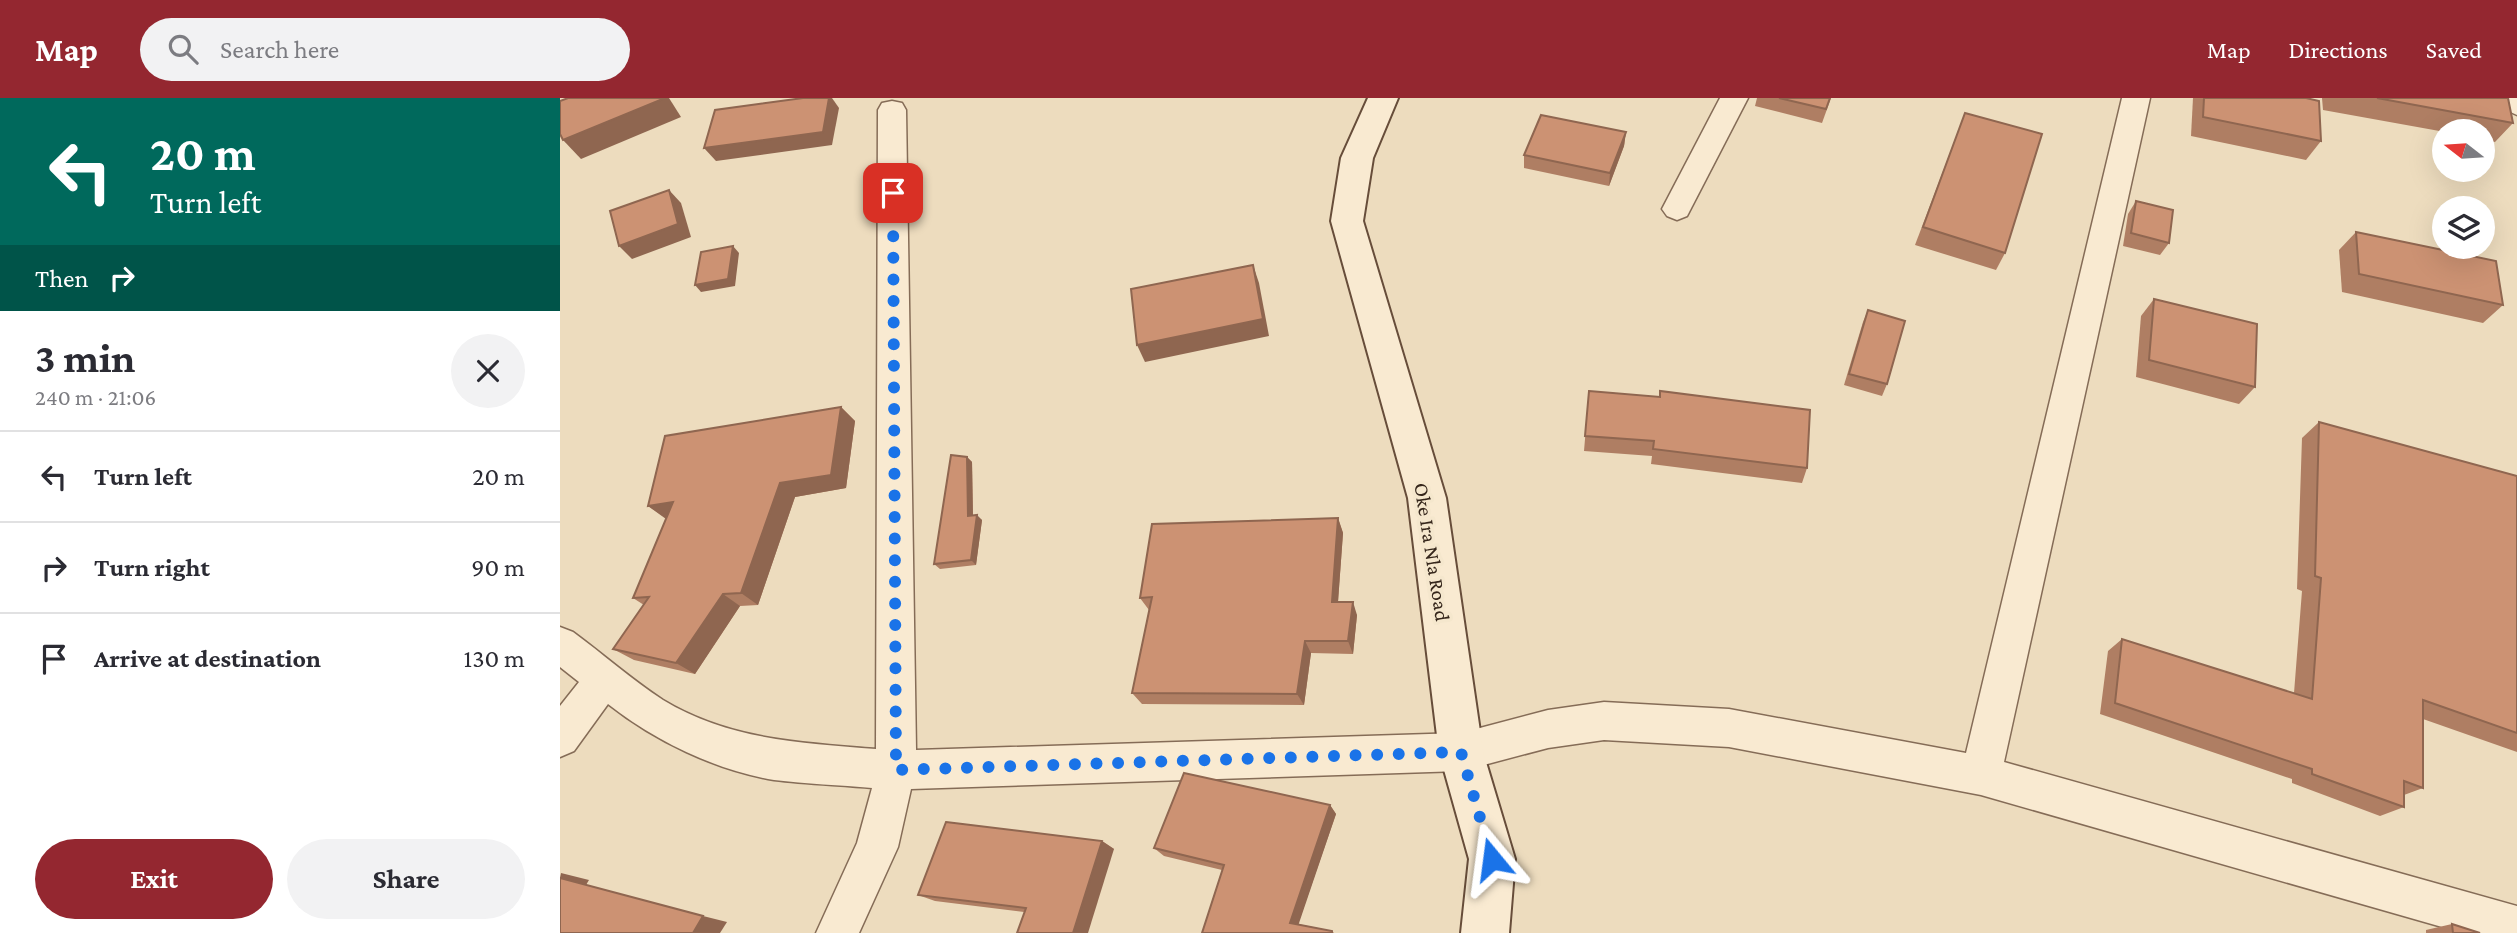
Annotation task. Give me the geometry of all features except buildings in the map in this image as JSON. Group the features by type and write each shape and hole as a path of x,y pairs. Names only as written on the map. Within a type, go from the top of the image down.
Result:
{"street":[{"name":"Oke Ira Nla Road","path":"1383,98 1357,158 1347,220 1427,498 1461,752 1492,859 1485,933"},
{"path":"1677,209 1734,98"},
{"path":"1981,775 2136,98"},
{"path":"2503,98 2517,106"},
{"path":"837,933 877,847 896,770 892,110"},
{"path":"560,644 650,713 709,742 773,760 896,770 1461,752 1548,729 1604,720 1729,728 1981,775 2517,927"},
{"path":"560,738 605,678"}],"route":[{"path":"893,193 896,770 1461,752 1492,859"}]}
